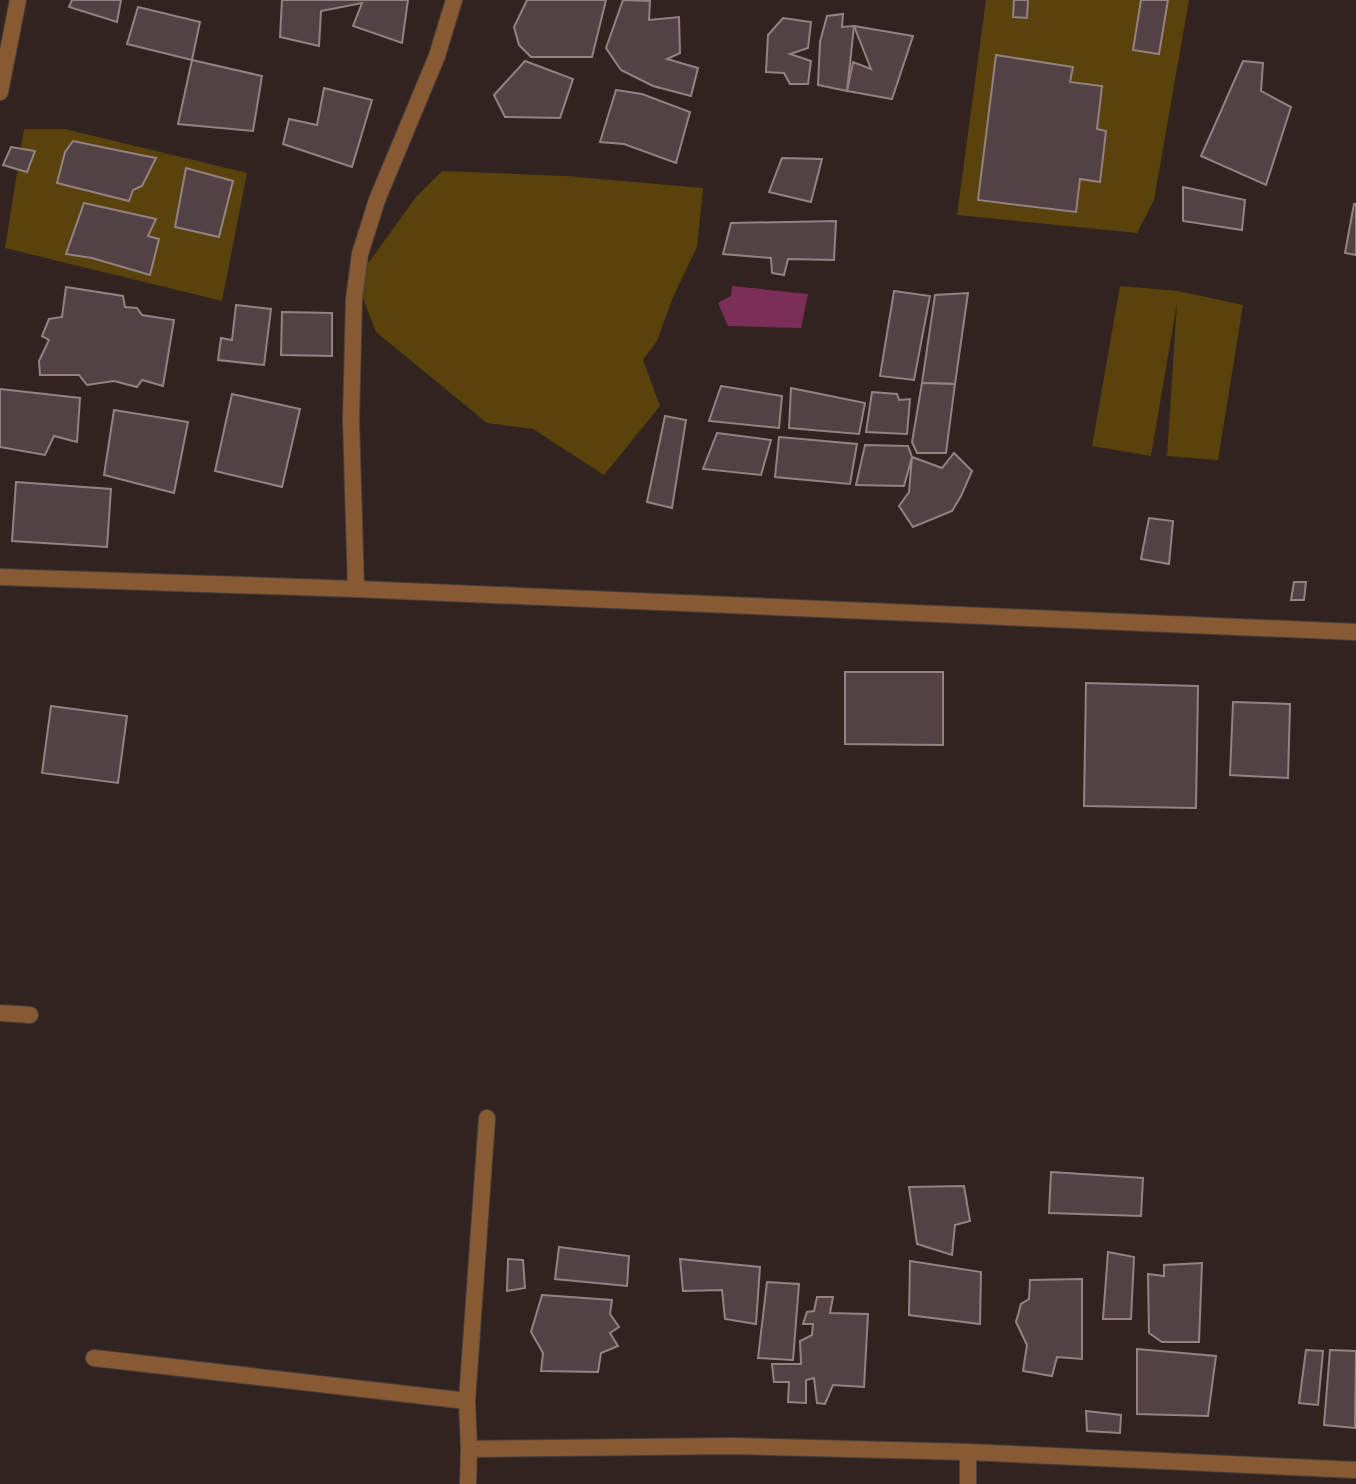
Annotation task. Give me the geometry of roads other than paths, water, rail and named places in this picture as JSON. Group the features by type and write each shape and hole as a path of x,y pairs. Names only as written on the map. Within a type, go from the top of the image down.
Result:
{"street":[{"path":"0,92 18,0"},
{"path":"356,589 351,420 354,299 360,254 377,200 437,56 454,0"},
{"path":"0,577 356,589 1356,632"},
{"path":"0,1013 30,1015"},
{"path":"468,1484 467,1401 487,1118"},
{"path":"94,1358 467,1401"},
{"path":"469,1449 732,1446 968,1452 1356,1470"},
{"path":"968,1452 968,1484"}]}
